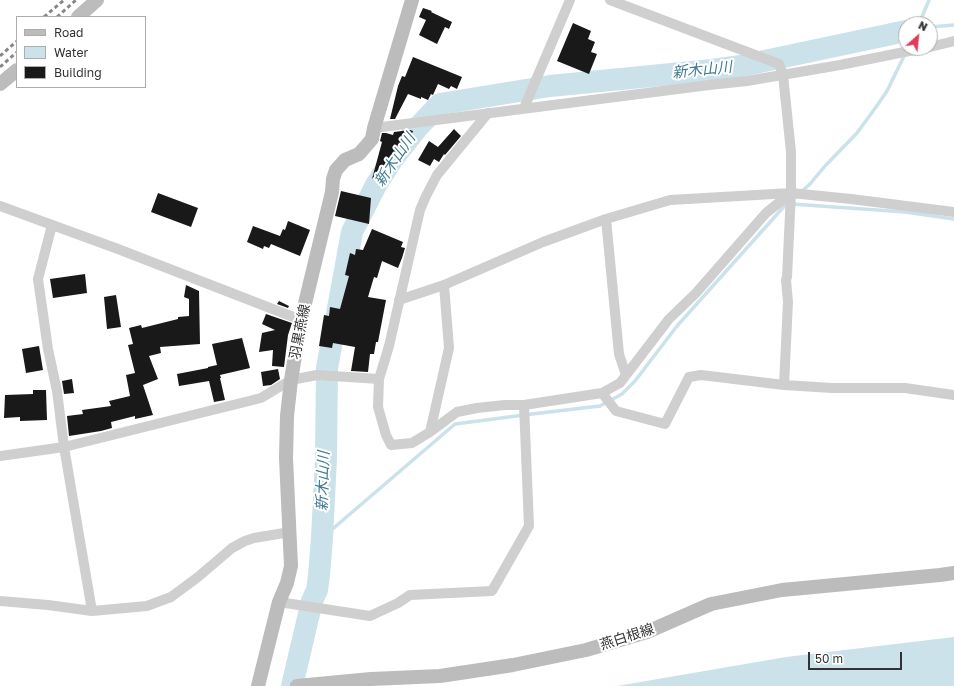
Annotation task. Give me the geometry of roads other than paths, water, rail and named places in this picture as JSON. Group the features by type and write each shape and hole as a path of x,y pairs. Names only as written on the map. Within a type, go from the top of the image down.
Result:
{"main road":[{"path":"79,16 98,0"},
{"name":"羽黒燕線","path":"258,686 279,602 287,583 291,566 286,458 287,416 291,380 301,320 336,170 345,160 359,154 372,139 412,0"},
{"path":"0,84 16,71"},
{"name":"燕白根線","path":"297,686 371,679 440,676 513,665 586,650 647,632 718,602 782,590 954,573"}],"street":[{"path":"524,108 570,0"},
{"path":"610,0 779,64 783,75 791,152 791,193 786,280 788,302 784,385"},
{"path":"938,45 954,41"},
{"path":"374,128 747,81 898,53"},
{"path":"488,113 437,174 420,210 379,380 378,407 386,435 391,445 412,443 458,412 476,408 524,405 602,393 620,383 670,319 696,293 766,213 791,193"},
{"path":"399,300 444,285 543,242 606,219 670,200 791,193 954,212"},
{"path":"0,206 118,249 301,320"},
{"path":"606,219 619,354 626,375"},
{"path":"52,225 38,279 48,349 57,391 64,447 92,611"},
{"path":"430,432 449,348 444,285"},
{"path":"602,393 616,411 665,424 689,377 701,374 784,385 832,388 905,388 954,395"},
{"path":"0,456 64,447 261,398 291,380 317,375 379,380"},
{"path":"279,602 370,616 398,604 410,595 492,591 529,526 524,405"},
{"path":"0,601 48,605 92,611 147,606 171,597 198,577 232,548 245,541 290,532"}],"water":[{"path":"954,637 954,686 617,686 786,657"}],"waterway":[{"name":"新木山川","path":"922,16 929,0"},
{"path":"938,26 954,25"},
{"name":"新木山川","path":"292,686 312,601 317,590 319,575 326,458 327,368 352,232 376,185 392,160 418,127 440,104 550,86 741,66 898,33"},
{"path":"801,192 857,133 887,91 904,56"},
{"path":"322,538 455,424 600,406 622,394 635,381 677,326 788,202"},
{"path":"792,204 905,212 954,219"}],"railway":[{"path":"45,16 64,0"},
{"path":"58,16 76,0"},
{"path":"0,56 16,42"},
{"path":"0,67 16,53"}]}
